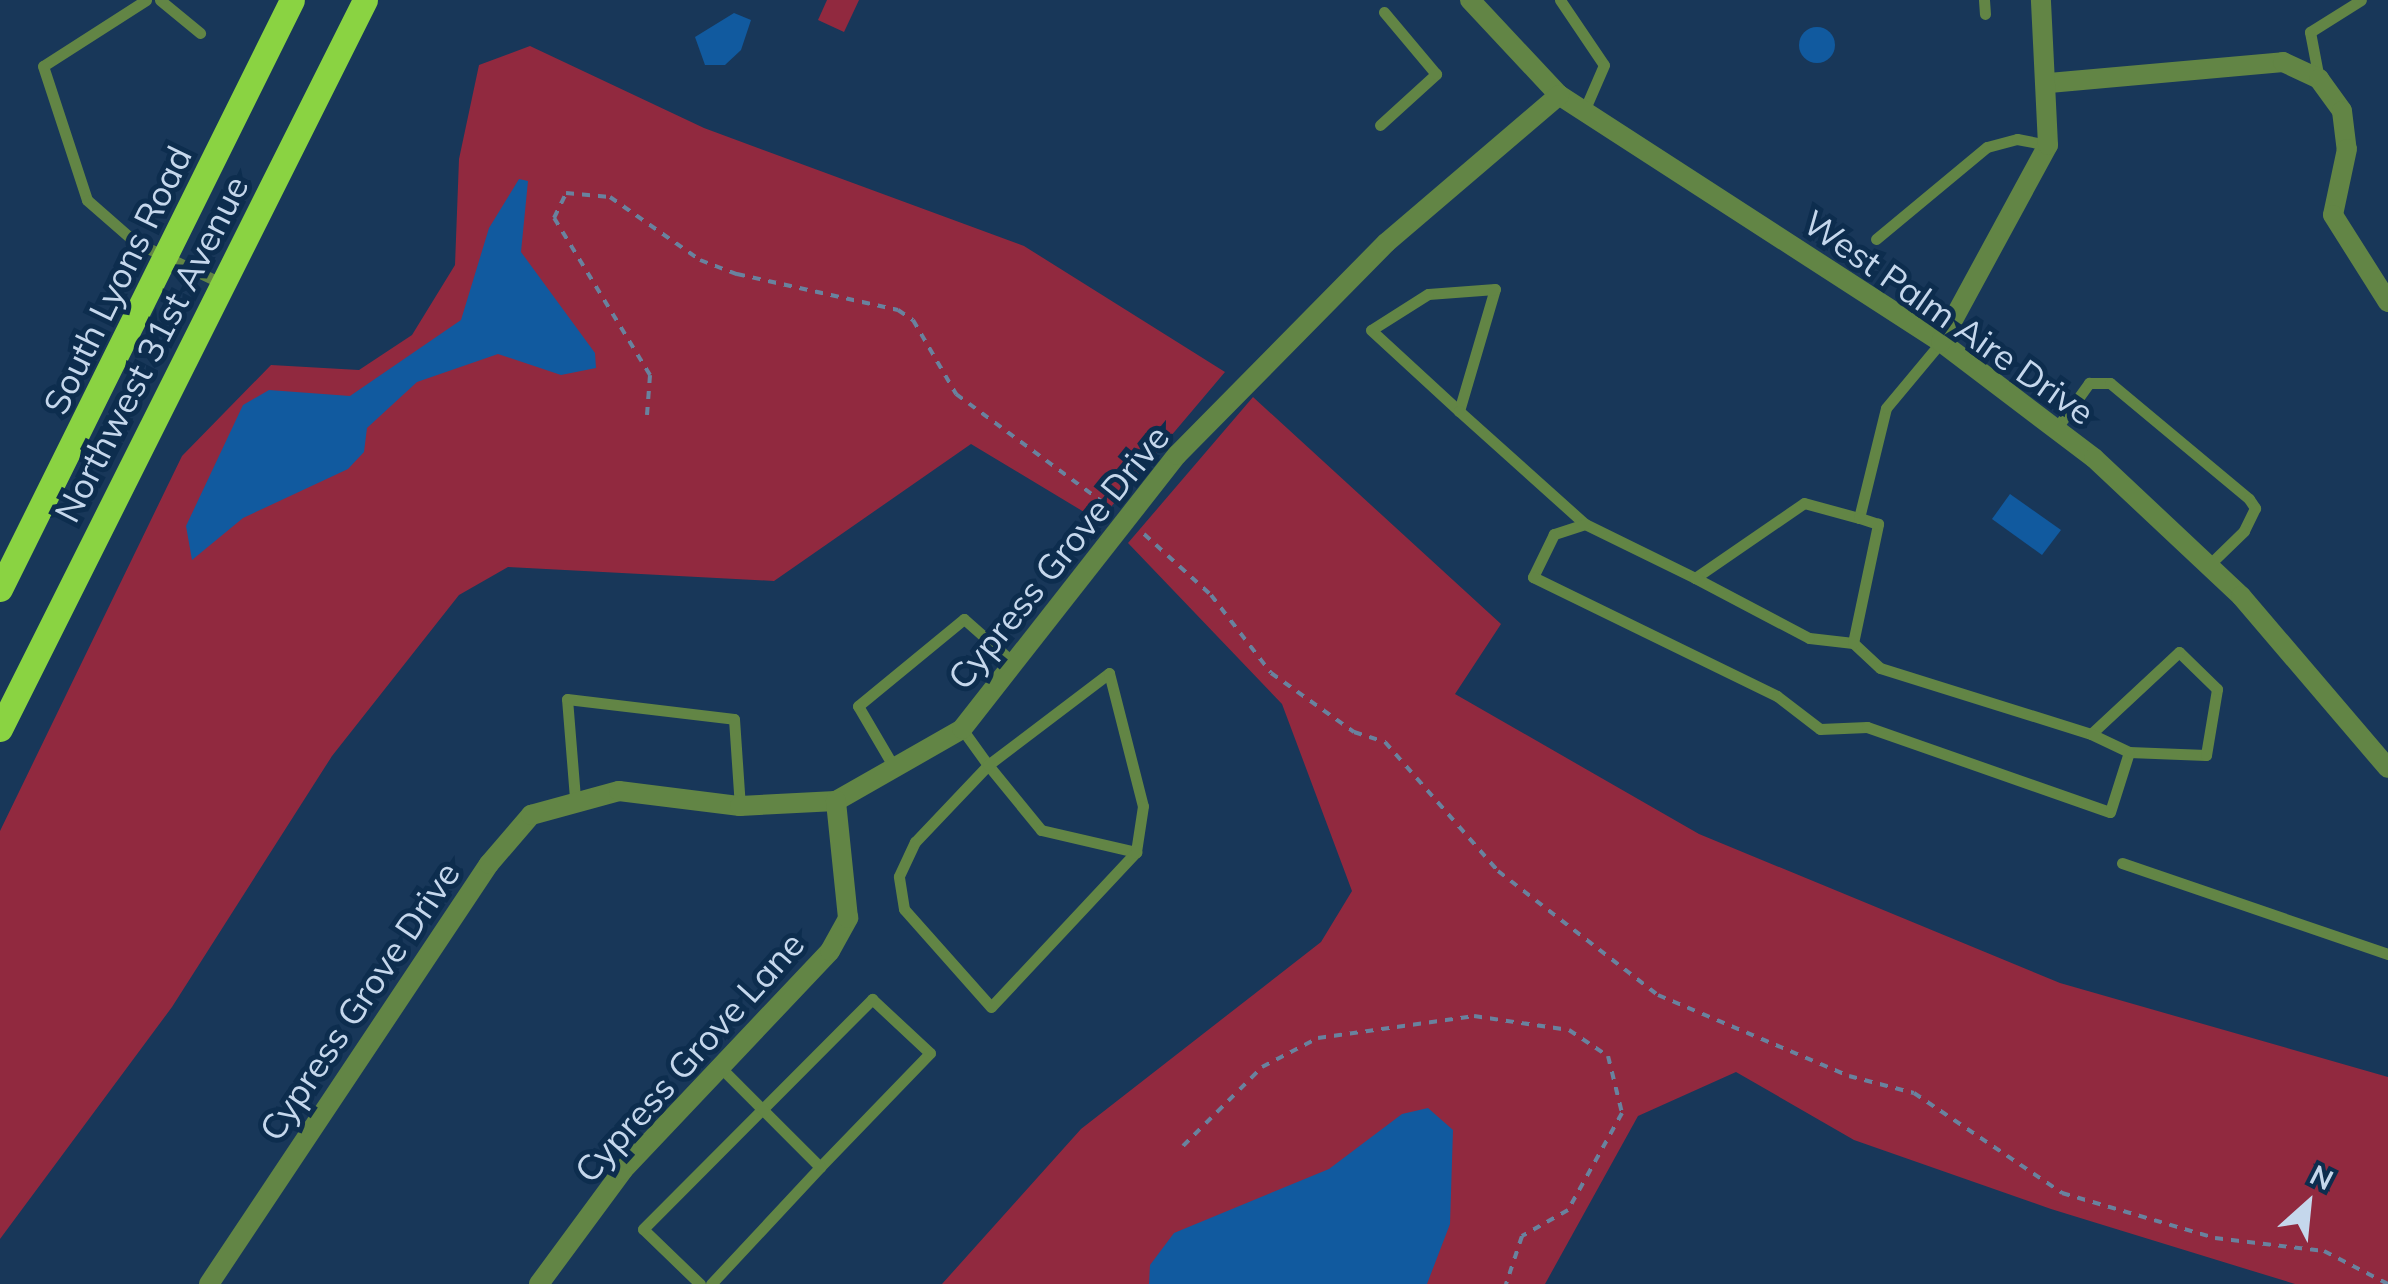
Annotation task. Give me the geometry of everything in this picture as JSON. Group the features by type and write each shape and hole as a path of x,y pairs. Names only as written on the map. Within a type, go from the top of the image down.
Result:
{"main road":[{"name":"South Lyons Road","path":"0,589 167,261 292,0"},
{"name":"Northwest 31st Avenue","path":"0,729 365,0"}],"street":[{"name":"West Palm Aire Drive","path":"1470,0 1559,96 1940,342 2056,429 2208,565 2388,768"},
{"path":"1940,342 2048,145 2049,83 2041,0"},
{"path":"2049,83 2282,62 2319,79 2342,111 2347,149 2333,215 2388,302"},
{"name":"Cypress Grove Drive","path":"209,1284 489,864 531,816 575,798 618,791 740,806 836,801 962,729 1016,665 1123,519 1386,243 1559,96"},
{"name":"Cypress Grove Lane","path":"539,1284 623,1170 718,1065 830,951 848,918 836,801"}],"lane":[{"path":"146,0 43,66 87,200 167,261 221,283"},
{"path":"160,0 200,33"},
{"path":"1560,0 1604,65 1584,111"},
{"path":"2319,79 2310,32 2361,0"},
{"path":"1380,125 1436,74 1384,12"},
{"path":"1876,240 1987,147 2017,139 2048,145"},
{"path":"1459,410 1495,289 1428,294 1371,330 1584,524 1809,638 1853,642 1880,668 2091,734 2129,752 2206,756 2217,689 2179,652 2091,734"},
{"path":"1859,518 1886,408 1940,342"},
{"path":"2056,429 2089,383 2110,382 2248,499 2255,508 2244,532 2208,565"},
{"path":"1695,578 1804,504 1878,524 1853,642"},
{"path":"1584,524 1554,534 1534,577 1778,696 1820,729 1866,726 2110,812 2129,752"},
{"path":"895,769 858,706 964,619 1016,665"},
{"path":"1109,673 1143,806 1136,852 991,1007 904,909 899,876 914,842 988,765 1109,673"},
{"path":"575,798 567,699 734,719 740,806"},
{"path":"962,729 1041,830 1136,852"},
{"path":"2122,863 2388,954"},
{"path":"700,1284 643,1229 765,1112 872,998 930,1053 711,1284"},
{"path":"718,1065 820,1168"}],"path":[{"path":"647,415 650,375 554,218 566,193 610,196 700,260 737,274 913,320 956,394 1123,519 1211,595 1271,674 1354,732 1385,742 1498,870 1658,995 1850,1076 1914,1092 2082,1200 2229,1241 2324,1251 2388,1284"},
{"path":"1182,1146 1252,1075 1318,1038 1474,1016 1569,1030 1608,1056 1622,1112 1568,1210 1522,1236 1506,1284"}],"shaded area":[{"path":"827,0 859,0 844,32 818,20"},
{"path":"530,46 704,128 1024,246 1225,372 1099,521 971,444 774,581 508,567 459,595 332,756 172,1007 0,1239 0,831 182,456 271,365 359,370 412,335 455,265 459,159 479,65"},
{"path":"1253,397 1501,624 1455,694 1699,834 2060,983 2388,1077 2388,1284 2295,1284 2051,1209 1854,1140 1736,1072 1638,1116 1545,1284 942,1284 1081,1129 1321,942 1352,891 1282,704 1128,543"}],"water":[{"path":"734,13 751,20 741,50 725,65 705,65 695,37"},
{"path":"1817,27 1830,32 1835,45 1830,58 1817,63 1804,58 1799,45 1804,32"},
{"path":"519,179 528,181 521,252 595,353 596,368 561,375 498,354 417,382 367,428 364,452 348,469 243,518 192,560 186,526 243,405 269,390 350,396 461,320 489,228"},
{"path":"2010,494 2061,530 2042,555 1992,519"},
{"path":"1428,1108 1453,1130 1450,1224 1427,1284 1149,1284 1150,1265 1174,1233 1329,1169 1402,1114"}]}
